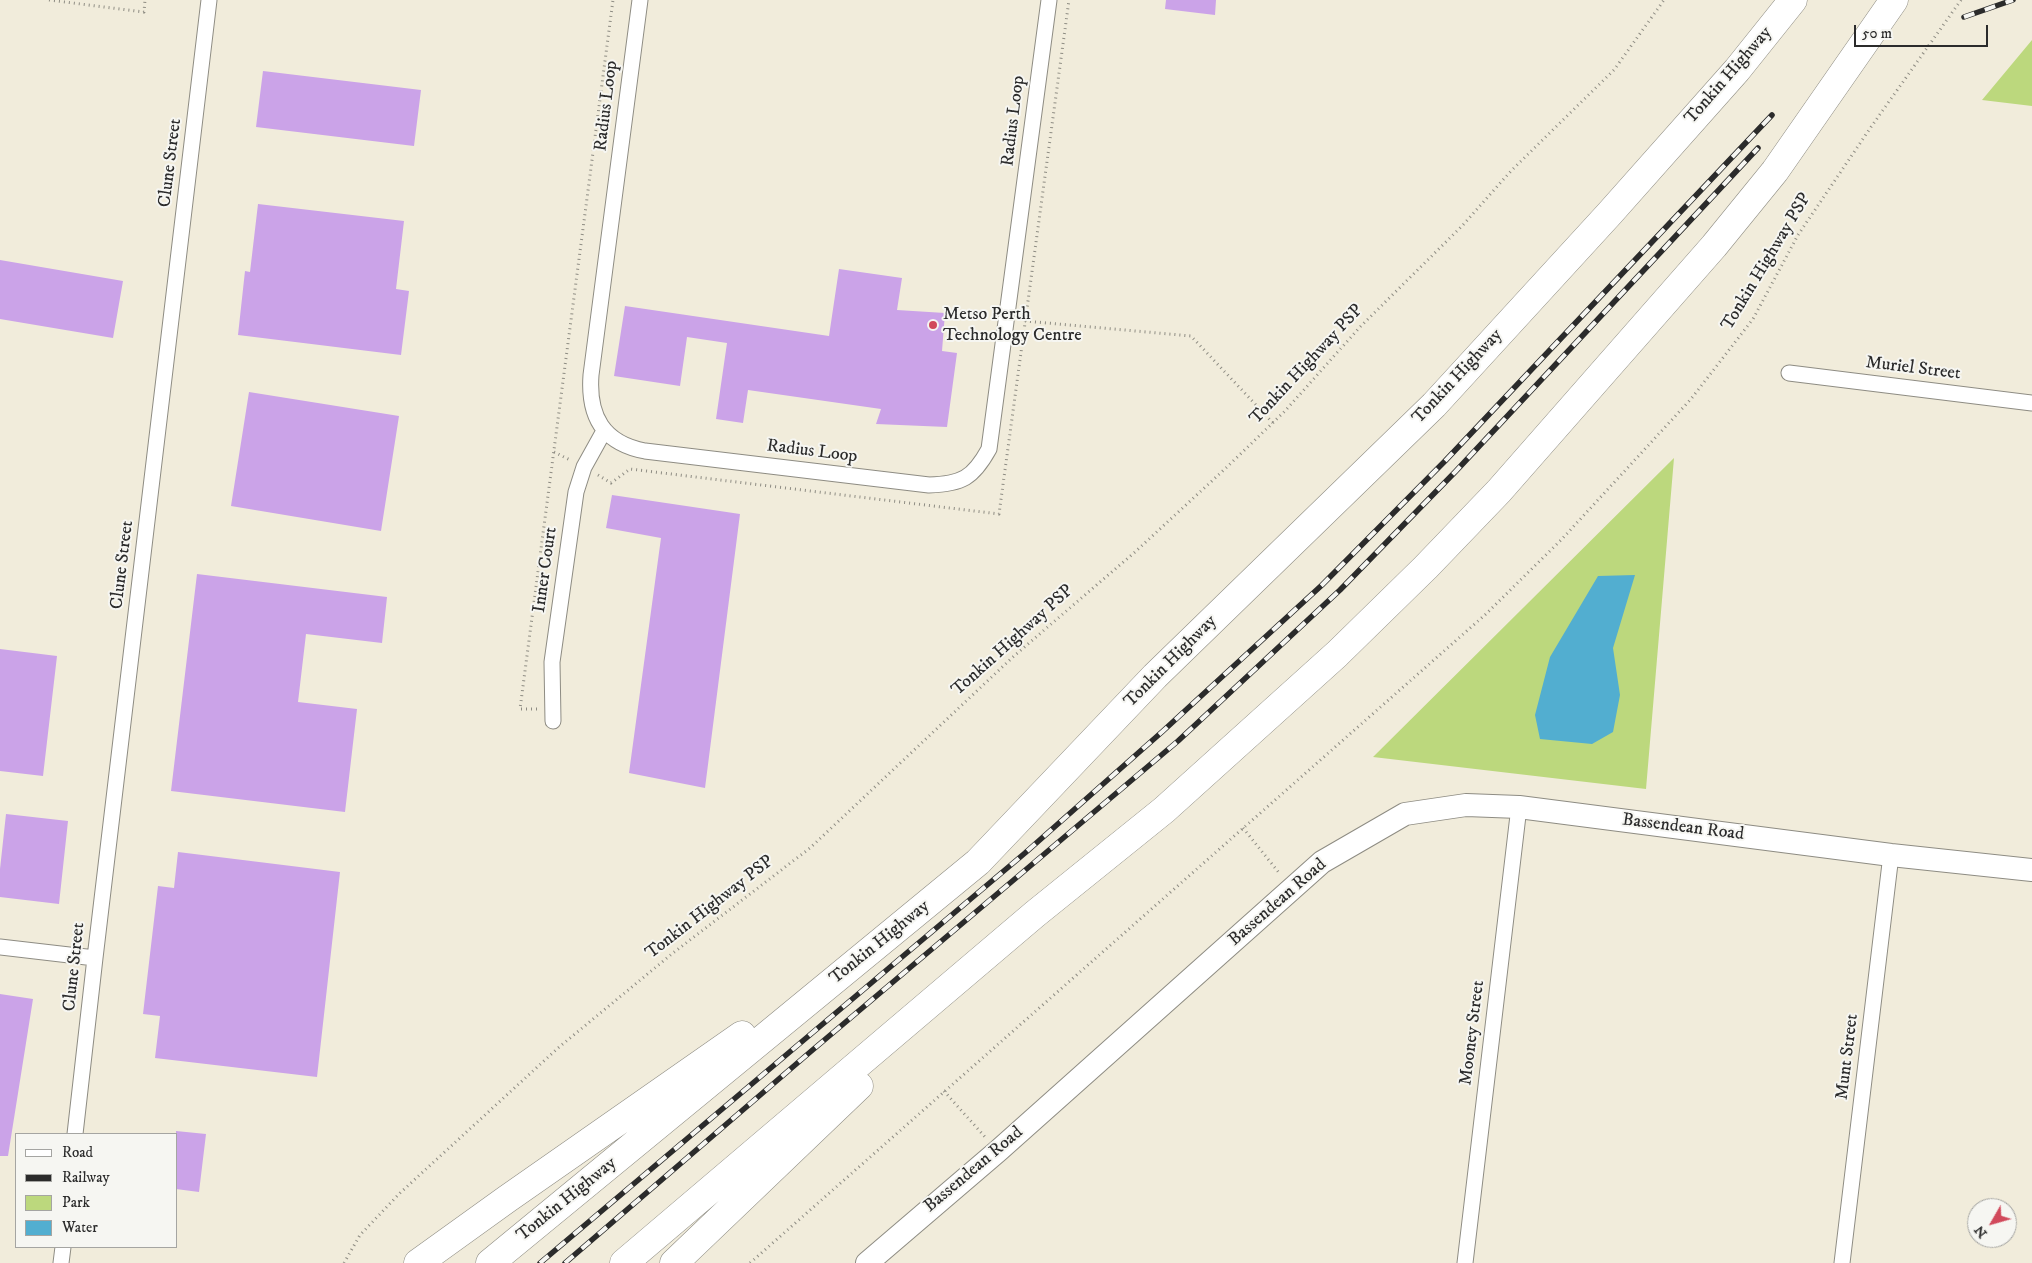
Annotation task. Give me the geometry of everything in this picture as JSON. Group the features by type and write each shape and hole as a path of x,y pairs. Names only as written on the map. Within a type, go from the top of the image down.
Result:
{"highway":[{"name":"Tonkin Highway","path":"490,1263 978,862 1155,676 1434,405 1629,192 1737,70 1794,0"},
{"path":"624,1263 1036,914 1164,810 1337,654 1426,567 1499,491 1714,246 1769,178 1894,0"},
{"path":"418,1263 767,1017 952,861 1155,676"},
{"path":"674,1263 1036,914"}],"street":[{"name":"Clune Street","path":"75,1133 209,0"},
{"name":"Radius Loop","path":"640,0 591,374 591,399 595,414 604,431 614,440 628,448 645,451 929,485 946,485 958,481 979,468 989,449 1049,0"},
{"name":"Muriel Street","path":"1788,372 2032,403"},
{"name":"Inner Court","path":"553,715 552,662 576,492 584,468 604,431"},
{"name":"Bassendean Road","path":"867,1263 998,1151 1322,862 1405,814 1466,805 1519,808 1891,855 2032,870"},
{"name":"Mooney Street","path":"1465,1263 1519,808"},
{"name":"Munt Street","path":"1842,1263 1891,855"},
{"path":"0,947 95,958"},
{"path":"61,1263 63,1248"}],"path":[{"path":"49,0 144,12 145,0"},
{"path":"553,715 520,709 613,0"},
{"path":"611,483 630,469 999,514 1069,0"},
{"name":"Tonkin Highway PSP","path":"344,1263 360,1234 400,1193 558,1048 673,953 810,848 1014,656 1135,552 1273,423 1360,327 1462,226 1511,171 1614,70 1664,0"},
{"name":"Tonkin Highway PSP","path":"750,1263 1486,614 1562,539 1691,399 1753,319 1798,235 1871,127 1961,0"},
{"path":"1025,321 1191,336 1273,423"},
{"path":"1243,828 1292,889"},
{"path":"944,1091 998,1151"}],"green space":[{"path":"2032,40 2032,106 1982,100"},
{"path":"1674,458 1646,789 1373,757"}],"water":[{"path":"1635,575 1613,648 1620,695 1613,732 1592,744 1540,739 1535,715 1550,657 1598,576"}],"building":[{"path":"1166,0 1216,0 1215,15 1165,9"},
{"path":"263,71 421,90 414,146 256,127"},
{"path":"258,204 404,221 396,289 409,291 401,355 238,335 245,271 250,272"},
{"path":"0,260 123,281 113,338 0,319"},
{"path":"839,269 902,278 897,310 945,313 942,351 957,353 947,427 876,424 881,409 748,390 743,423 716,419 727,343 687,337 680,386 614,376 625,306 829,336"},
{"path":"249,392 399,416 381,531 231,506"},
{"path":"612,495 740,514 705,788 629,773 661,538 606,528"},
{"path":"197,574 387,597 382,643 306,634 298,702 357,709 345,812 171,791"},
{"path":"0,649 57,656 43,776 0,771"},
{"path":"6,814 68,821 59,904 0,897 0,869"},
{"path":"178,852 340,872 317,1077 155,1058 160,1016 143,1014 158,886 174,888"},
{"path":"0,994 33,999 8,1156 0,1156"},
{"path":"176,1131 206,1134 199,1192 178,1189 178,1133"}],"railway":[{"path":"1964,17 2013,0"},
{"path":"540,1263 1025,853 1163,731 1322,585 1445,461 1772,115"},
{"path":"565,1263 809,1053 1178,741 1340,590 1456,471 1758,148"}],"place":[{"name":"Metso Perth Technology Centre","path":"933,325"}]}
